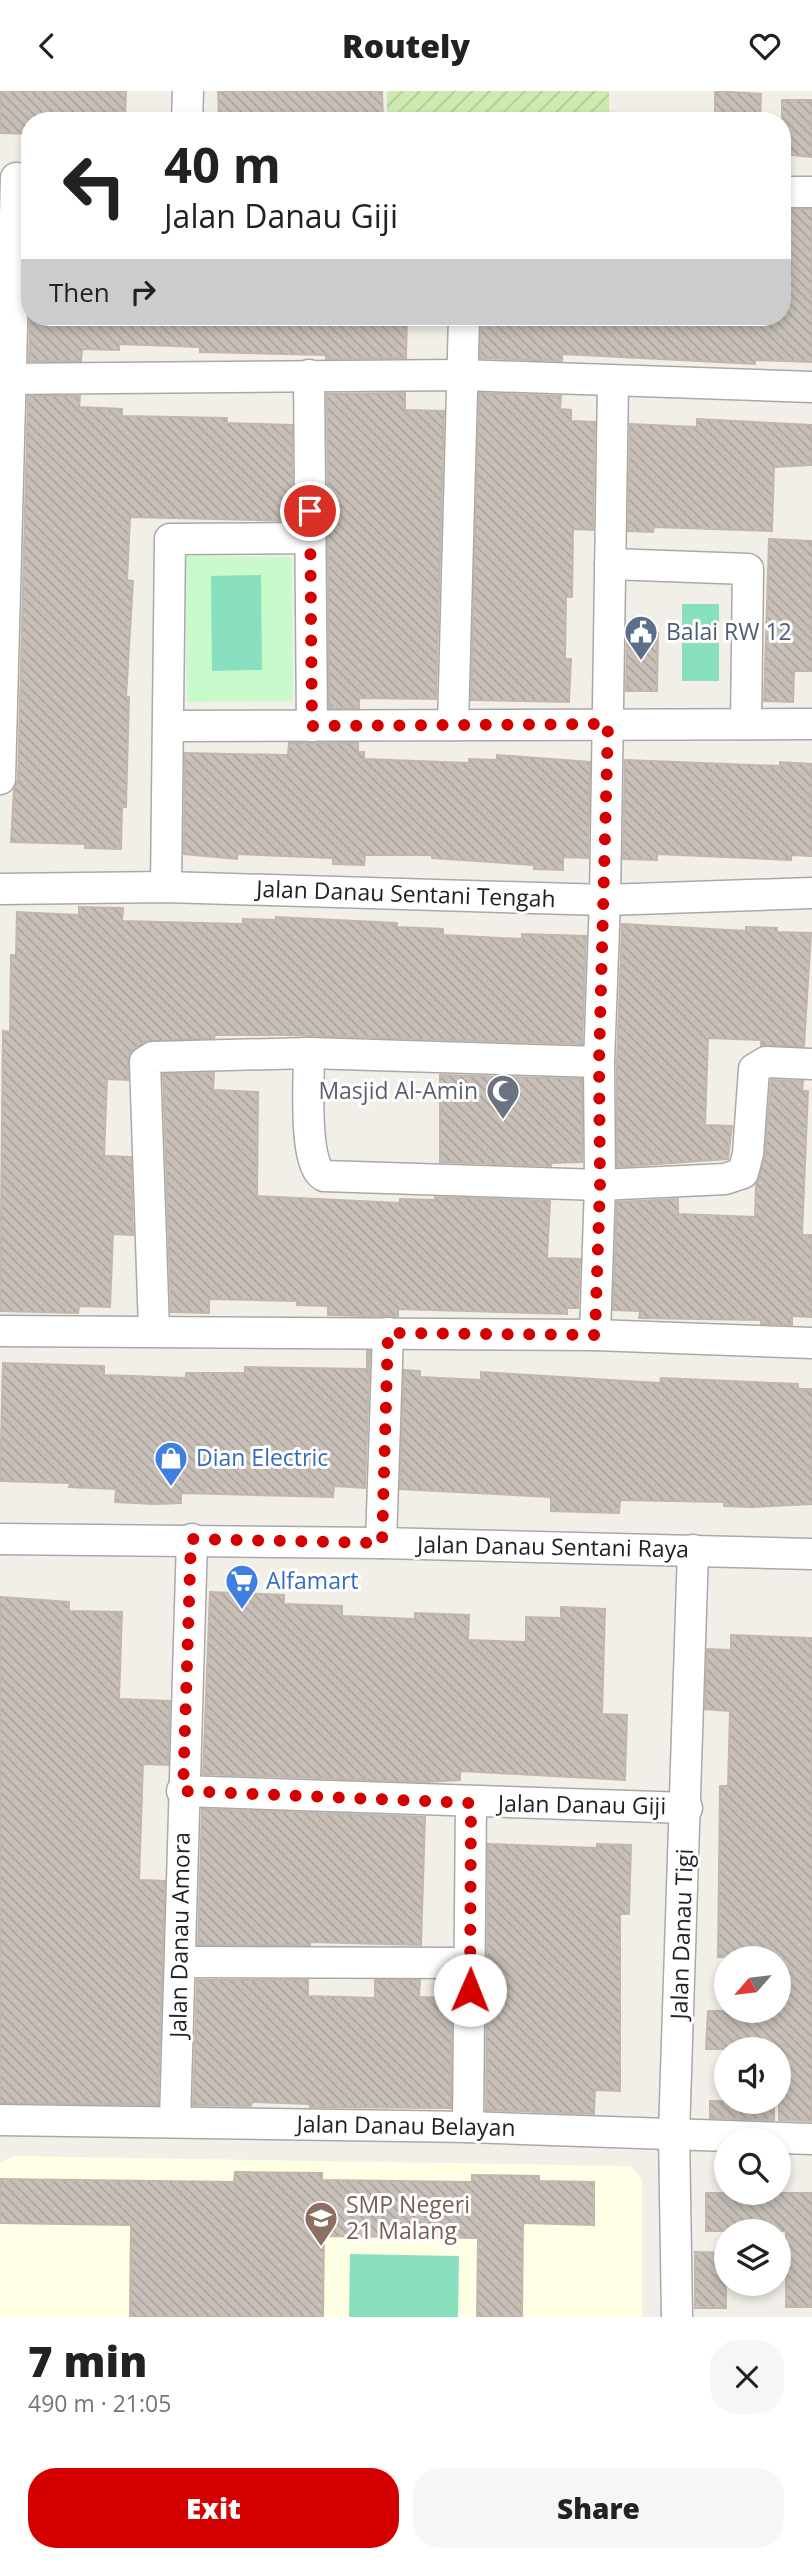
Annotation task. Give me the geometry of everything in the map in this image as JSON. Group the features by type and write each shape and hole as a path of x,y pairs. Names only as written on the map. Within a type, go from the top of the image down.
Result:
{"street":[{"path":"187,112 188,91"},
{"path":"0,779 4,379 15,178"},
{"path":"791,192 812,193"},
{"path":"453,725 464,326"},
{"path":"309,375 312,726"},
{"path":"4,379 462,375 812,387"},
{"path":"595,1335 600,1185 599,1062 605,899 613,381"},
{"path":"166,887 170,726 170,539 310,538"},
{"path":"610,564 748,569 746,724"},
{"path":"170,726 812,724"},
{"name":"Jalan Danau Sentani Tengah","path":"0,889 166,887 605,899 812,893"},
{"path":"155,1331 145,1062 161,1055 309,1053 599,1062"},
{"path":"309,1053 310,1145 317,1173 324,1176 600,1185 725,1179 743,1173 748,1154 754,1069 766,1062 812,1064"},
{"path":"0,1331 595,1335 812,1343"},
{"path":"382,1543 388,1333"},
{"name":"Jalan Danau Sentani Raya","path":"0,1539 191,1539 812,1554"},
{"name":"Jalan Danau Amora","path":"175,2121 191,1539"},
{"name":"Jalan Danau Tigi","path":"677,2317 674,2133 687,1808 693,1551"},
{"name":"Jalan Danau Giji","path":"183,1791 471,1803 687,1808"},
{"path":"468,2127 471,1803"},
{"path":"180,1962 470,1963"},
{"name":"Jalan Danau Belayan","path":"0,2120 468,2127 812,2139"}],"shaded area":[{"name":"SMP Negeri 21 Malang","path":"13,2156 631,2166 642,2180 642,2317 0,2317 0,2163"}],"green space":[{"path":"387,91 609,91 609,112 387,112"},
{"path":"185,556 292,557 293,701 187,702"},
{"path":"261,575 262,670 212,671 211,576"},
{"path":"682,604 719,604 719,681 682,681"},
{"path":"350,2254 459,2256 458,2317 349,2317"}],"building":[{"path":"0,91 126,91 125,112 21,112 21,134 0,133"},
{"path":"218,91 382,91 383,112 219,112"},
{"path":"715,91 761,94 760,112 715,112"},
{"path":"782,100 812,100 812,157 791,155 791,112 782,112"},
{"path":"791,209 812,209 812,362 755,360 755,364 562,354 562,361 480,358 481,326 791,326"},
{"path":"30,326 407,326 406,358 326,359 326,355 200,352 200,347 119,344 119,350 82,349 81,361 29,361"},
{"path":"405,393 405,410 444,411 436,699 359,698 359,708 329,708 327,394"},
{"path":"479,393 561,396 560,409 571,410 571,421 595,422 593,530 573,529 572,597 566,597 565,659 571,659 569,702 471,700"},
{"path":"28,396 80,396 79,407 122,409 122,416 227,418 227,423 292,425 293,521 130,517 127,580 133,581 126,697 129,697 126,807 122,807 121,849 85,848 85,844 11,842 14,789 18,779"},
{"path":"697,419 812,425 812,465 774,467 772,531 654,527 653,532 628,531 630,424 697,427"},
{"path":"769,539 812,541 812,671 794,671 793,702 764,701"},
{"name":"Balai RW 12","path":"627,633 658,633 657,691 626,691"},
{"path":"289,743 358,743 358,752 364,752 364,759 469,763 469,759 497,760 497,755 590,762 588,858 563,857 563,870 534,869 534,865 432,858 432,855 365,855 364,865 333,864 333,858 237,854 237,859 184,854 185,753 288,755"},
{"path":"625,760 780,766 780,762 812,764 812,856 791,855 791,860 657,854 657,860 623,859"},
{"path":"79,907 123,908 122,921 243,924 243,919 276,920 276,917 397,923 397,927 443,929 443,935 522,939 522,934 586,936 582,1044 286,1035 215,1035 214,1038 144,1042 129,1054 128,1080 107,1079 104,1156 131,1157 133,1235 113,1234 110,1307 79,1306 78,1313 0,1311 3,1031 10,1032 11,955 16,955 17,912 79,915"},
{"path":"622,924 746,931 746,927 777,928 777,932 811,933 804,1046 761,1046 761,1040 708,1038 705,1125 732,1126 728,1159 617,1167 617,1062"},
{"path":"214,1073 213,1090 258,1092 257,1196 400,1203 400,1199 435,1200 435,1197 550,1201 547,1258 580,1259 578,1308 567,1308 567,1314 398,1309 398,1316 363,1316 328,1315 328,1306 297,1305 297,1301 209,1299 209,1313 171,1312 163,1074"},
{"name":"Masjid Al-Amin","path":"440,1075 582,1079 582,1162 551,1163 551,1166 440,1162"},
{"path":"771,1080 803,1081 802,1091 808,1091 802,1235 812,1235 812,1317 792,1316 792,1325 761,1324 761,1320 639,1318 640,1311 613,1310 617,1202 678,1199 678,1214 755,1217 756,1184 765,1155"},
{"path":"367,1351 370,1351 365,1488 334,1486 333,1497 181,1493 181,1503 155,1504 115,1502 116,1489 69,1487 70,1483 0,1481 3,1363 104,1366 104,1375 186,1378 186,1373 245,1373 245,1367 367,1369"},
{"path":"404,1370 420,1371 420,1377 481,1380 481,1372 660,1383 661,1378 798,1384 798,1389 812,1389 812,1504 752,1507 724,1506 724,1502 620,1500 619,1513 551,1511 551,1497 400,1489"},
{"path":"210,1592 284,1595 284,1604 342,1606 342,1616 415,1619 415,1613 469,1615 468,1640 526,1642 526,1617 561,1618 561,1607 605,1609 602,1714 627,1715 625,1780 460,1771 460,1780 426,1782 203,1774"},
{"path":"0,1597 69,1602 69,1611 122,1612 119,1699 170,1701 168,1765 143,1764 139,1880 165,1881 158,2105 0,2103"},
{"path":"731,1635 812,1638 812,2121 779,2120 779,2114 791,2114 791,2037 714,2037 714,2049 706,2049 708,2011 714,2011 714,2023 791,2023 791,1946 718,1946 720,1786 728,1786 730,1711 705,1709 707,1649 731,1650"},
{"path":"202,1809 425,1817 421,1945 310,1942 310,1945 198,1945"},
{"path":"488,1844 597,1848 597,1844 631,1845 629,1914 620,1914 620,2091 595,2090 594,2114 486,2110"},
{"path":"197,1980 308,1980 308,1996 375,1998 375,1980 420,1980 419,1997 452,1998 451,2108 310,2107 310,2104 252,2102 251,2106 193,2105"},
{"path":"710,2101 714,2101 714,2114 774,2114 774,2120 710,2118"},
{"path":"235,2172 322,2173 322,2180 472,2182 472,2175 539,2176 539,2181 594,2182 594,2225 523,2223 522,2317 477,2317 478,2238 324,2236 323,2317 130,2317 131,2225 0,2223 0,2179 234,2182"},
{"path":"706,2193 714,2193 714,2205 791,2205 791,2193 812,2193 812,2307 786,2307 786,2296 791,2296 791,2219 714,2219 714,2231 706,2231"},
{"path":"695,2252 714,2253 714,2296 726,2296 726,2308 695,2308"}],"place":[{"name":"Balai RW 12","path":"641,662"},
{"name":"Masjid Al-Amin","path":"503,1121"},
{"name":"Dian Electric","path":"171,1488"},
{"name":"Alfamart","path":"242,1611"},
{"name":"SMP Negeri 21 Malang","path":"321,2248"}],"route":[{"path":"310,511 312,726 608,724 595,1335 388,1333 382,1543 191,1539 183,1791 471,1803 470,1990"}]}
